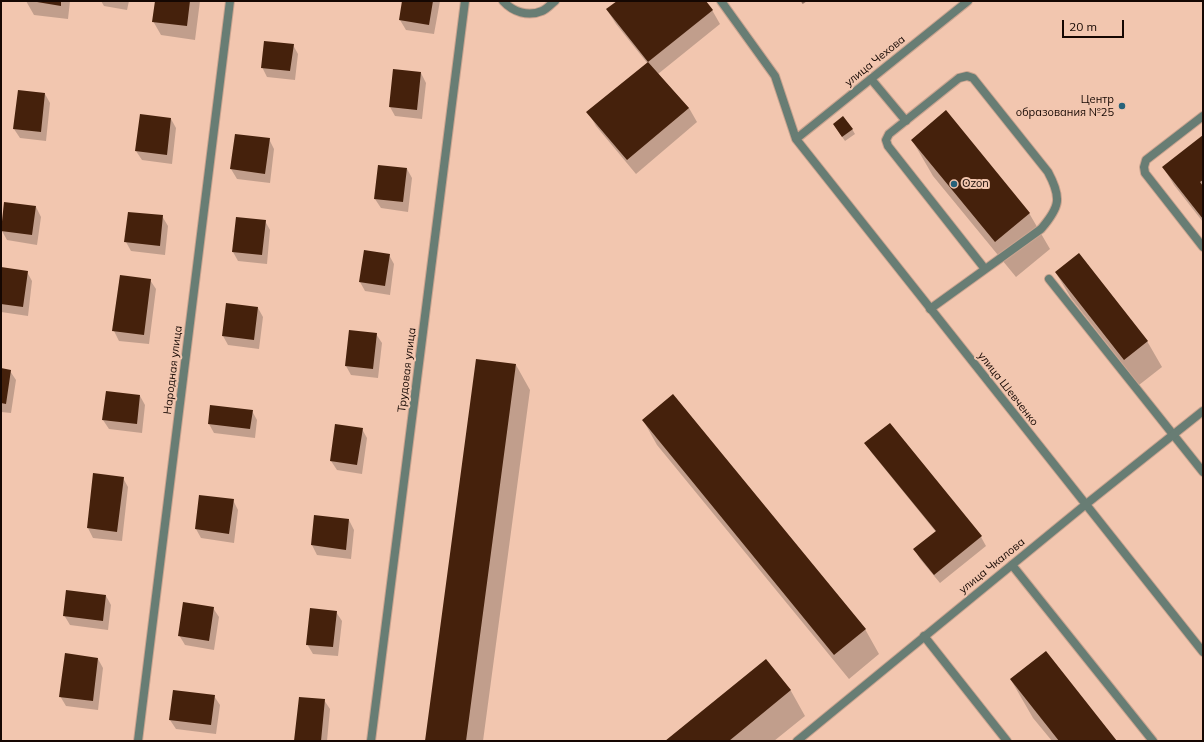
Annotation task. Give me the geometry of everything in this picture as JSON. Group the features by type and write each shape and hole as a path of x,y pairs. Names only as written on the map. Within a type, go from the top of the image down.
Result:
{"street":[{"name":"Народная улица","path":"138,741 230,1"},
{"name":"Трудовая улица","path":"372,741 465,1"},
{"path":"503,1 508,7 525,14 543,11 555,1"},
{"name":"улица Шевченко","path":"721,1 775,76 796,139 1203,652"},
{"name":"улица Чехова","path":"796,139 968,1"},
{"path":"930,309 1041,229 1052,216 1058,201 1055,186 1048,172 973,78 967,76 959,78 889,134 886,140 888,146 985,269"},
{"path":"871,79 906,121"},
{"path":"1203,116 1146,160 1144,167 1146,173 1203,247"},
{"path":"1049,279 1203,472"},
{"name":"улица Чкалова","path":"796,741 1085,505 1203,411"},
{"path":"1012,565 1153,741"},
{"path":"924,636 1007,741"}],"building":[{"path":"31,1 61,1 61,6"},
{"path":"155,1 190,1 187,26 152,22"},
{"path":"402,1 433,1 429,25 399,20"},
{"path":"617,1 706,1 713,10 648,62 606,9"},
{"path":"264,41 294,44 290,71 261,68"},
{"path":"648,62 689,108 627,160 586,112"},
{"path":"393,69 421,72 417,110 389,107"},
{"path":"18,90 45,93 41,132 13,129"},
{"path":"946,110 1030,213 995,242 911,140"},
{"path":"140,114 171,118 167,155 135,151"},
{"path":"843,116 853,129 842,137 833,124"},
{"path":"235,134 270,138 265,174 230,169"},
{"path":"1203,135 1203,180 1200,182 1203,186 1203,219 1162,167"},
{"path":"378,165 407,168 403,202 374,199"},
{"path":"4,202 36,206 32,235 1,231"},
{"path":"128,212 163,215 160,246 124,242"},
{"path":"236,217 266,220 262,255 232,252"},
{"path":"364,250 390,254 385,286 359,282"},
{"path":"1079,253 1148,341 1124,360 1055,272"},
{"path":"1,267 28,271 23,307 1,304"},
{"path":"120,275 151,279 144,335 112,331"},
{"path":"226,303 258,307 254,340 222,336"},
{"path":"349,330 377,333 373,369 345,366"},
{"path":"476,359 516,364 466,741 425,741"},
{"path":"1,368 11,370 6,404 1,403"},
{"path":"106,391 140,395 137,424 102,420"},
{"path":"673,394 866,629 834,655 642,420"},
{"path":"210,405 253,410 250,429 208,424"},
{"path":"890,423 982,536 934,575 913,549 936,531 864,443"},
{"path":"335,424 363,428 357,465 330,461"},
{"path":"93,473 124,477 117,532 87,528"},
{"path":"199,495 234,499 229,534 195,529"},
{"path":"314,515 349,519 346,550 311,545"},
{"path":"66,590 106,595 103,621 63,616"},
{"path":"183,602 214,607 209,641 178,636"},
{"path":"310,608 337,611 333,647 306,645"},
{"path":"1046,651 1117,741 1059,741 1010,679"},
{"path":"65,653 98,658 93,701 59,697"},
{"path":"766,659 791,690 729,741 665,741"},
{"path":"173,690 215,695 211,725 169,720"},
{"path":"299,697 325,699 321,741 294,741"}],"place":[{"name":"Центр образования №25","path":"1122,106"},
{"name":"Ozon","path":"954,184"}]}
